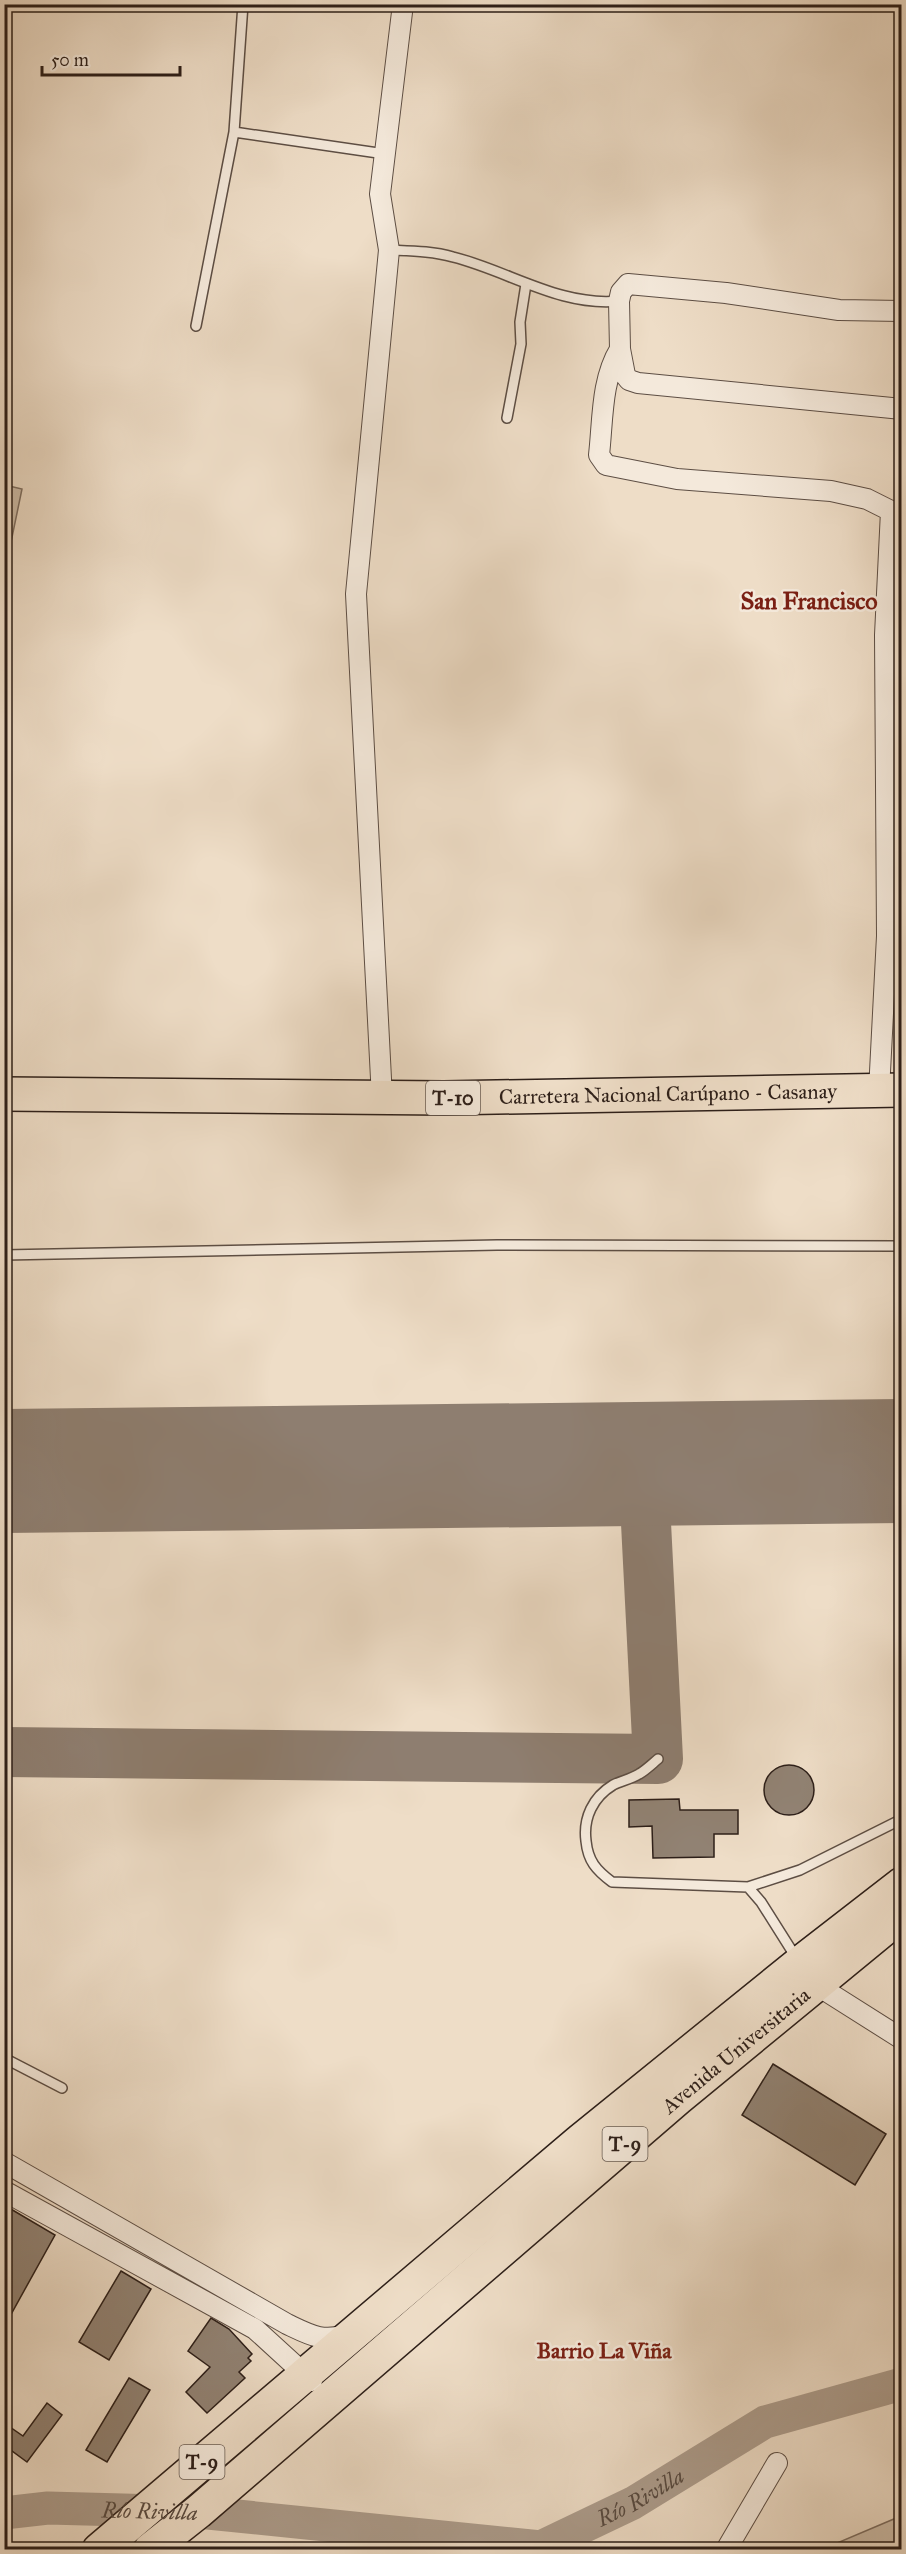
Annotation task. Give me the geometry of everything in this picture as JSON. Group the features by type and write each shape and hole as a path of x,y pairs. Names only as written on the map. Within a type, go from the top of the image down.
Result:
{"highway":[{"name":"Carretera Nacional Carúpano - Casanay","path":"4,1094 382,1098 890,1090"},
{"name":"Avenida Universitaria","path":"326,2368 678,2098 902,1884"},
{"name":"Avenida Universitaria","path":"326,2368 360,2329 580,2141 807,1973 902,1914"},
{"name":"T-9","path":"99,2550 326,2368"},
{"name":"T-9","path":"150,2550 198,2512 326,2368"}],"street":[{"path":"382,1098 356,594 389,250 380,194 403,4"},
{"path":"902,312 839,310 726,293 628,284 619,301 620,349 625,375 638,383 902,409"},
{"path":"620,349 607,380 599,455 606,465 677,478 831,491 867,498 891,512 885,635 890,1090"},
{"path":"807,1973 902,2039"},
{"path":"4,2162 287,2324 326,2368"},
{"path":"28,2203 40,2182"},
{"path":"4,2191 326,2368"},
{"path":"726,2550 777,2463"}],"lane":[{"path":"196,327 234,132 243,4"},
{"path":"234,132 385,154"},
{"path":"389,250 431,252 454,257 526,284 581,300 599,303 619,301"},
{"path":"507,418 520,344 520,322 526,284"},
{"path":"4,1255 497,1245 902,1246"},
{"path":"658,1759 638,1774 612,1786 598,1797 588,1811 584,1831 588,1856 596,1869 612,1882 748,1887 800,1870 902,1819"},
{"path":"748,1887 761,1902 807,1973"},
{"path":"4,2058 62,2088"}],"shaded area":[{"path":"4,485 22,489 5,571"},
{"path":"901,2516 901,2549 823,2549"}],"building":[{"path":"784,1765 794,1765 807,1772 814,1785 814,1795 807,1808 794,1815 784,1815 775,1811 768,1804 764,1795 764,1785 768,1776 775,1769"},
{"path":"679,1799 680,1810 738,1810 738,1834 714,1834 714,1857 653,1858 652,1826 629,1827 629,1800"},
{"path":"773,2064 886,2134 855,2185 742,2115"},
{"path":"4,2205 55,2235 4,2327"},
{"path":"121,2271 151,2289 109,2360 79,2342"},
{"path":"211,2318 229,2329 252,2354 248,2358 251,2361 239,2372 245,2378 207,2413 186,2392 210,2367 188,2351"},
{"path":"129,2378 150,2390 107,2462 86,2450"},
{"path":"47,2403 62,2415 27,2462 4,2445 4,2423 23,2436"}],"waterway":[{"name":"Río Rivilla","path":"4,2513 48,2508 198,2512 541,2547 633,2503 765,2422 902,2384"}],"taxiway":[{"path":"4,1752 658,1759 643,1464"}],"runway":[{"path":"4,1471 902,1461"}],"district":[{"name":"San Francisco","path":"809,601"},
{"name":"Barrio La Viña","path":"604,2350"}]}
